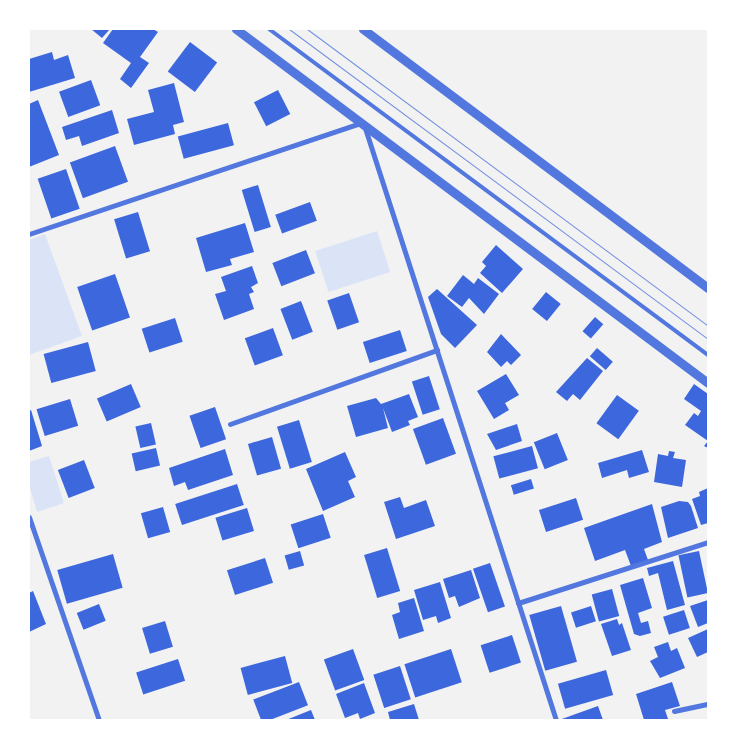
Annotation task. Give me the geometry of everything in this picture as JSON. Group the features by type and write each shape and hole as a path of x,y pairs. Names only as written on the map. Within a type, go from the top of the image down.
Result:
{"street":[{"path":"236,29 363,122 708,382"},
{"path":"363,29 708,288"},
{"path":"29,234 363,122"},
{"path":"363,122 556,720"},
{"path":"230,424 438,350"},
{"path":"29,517 99,720"},
{"path":"518,603 708,542"},
{"path":"674,711 708,704"}],"lane":[{"path":"269,29 708,355"}],"shaded area":[{"path":"377,231 390,272 328,292 315,251"},
{"path":"45,234 82,336 29,355 29,240"},
{"path":"49,456 64,503 37,512 29,485 29,462"}],"building":[{"path":"91,29 110,29 102,38"},
{"path":"113,29 153,29 158,32 140,57 149,63 131,88 120,79 131,63 103,43"},
{"path":"190,42 217,62 195,92 168,72"},
{"path":"52,52 54,60 68,55 75,78 29,92 29,59"},
{"path":"91,80 100,105 68,117 59,92"},
{"path":"174,83 184,122 173,125 175,134 134,145 127,119 154,112 148,90"},
{"path":"278,90 290,114 266,126 254,102"},
{"path":"38,100 59,155 29,167 29,104"},
{"path":"112,110 119,133 82,146 79,136 66,140 62,127"},
{"path":"228,123 234,145 184,159 178,136"},
{"path":"115,146 128,182 83,198 70,162"},
{"path":"66,169 80,209 51,218 38,179"},
{"path":"258,185 271,227 255,232 242,190"},
{"path":"310,202 317,221 282,233 275,215"},
{"path":"138,212 150,251 126,259 114,219"},
{"path":"245,223 254,252 230,259 232,265 206,272 196,238"},
{"path":"496,245 523,269 502,293 480,273 486,266 482,262"},
{"path":"306,250 315,273 281,286 272,263"},
{"path":"252,266 258,283 251,287 254,292 249,294 254,309 224,320 215,294 226,291 221,277"},
{"path":"115,274 130,317 92,331 77,287"},
{"path":"463,275 474,284 478,278 499,294 484,314 469,298 462,307 447,296"},
{"path":"437,289 477,325 455,348 441,334 428,297"},
{"path":"546,292 561,304 547,321 532,309"},
{"path":"349,293 359,322 337,330 327,300"},
{"path":"301,301 313,332 292,340 280,309"},
{"path":"595,317 603,324 591,339 583,331"},
{"path":"175,318 183,342 149,353 142,329"},
{"path":"273,328 283,355 255,366 245,338"},
{"path":"400,330 407,351 370,363 363,342"},
{"path":"501,334 521,355 511,365 507,361 501,367 487,352"},
{"path":"88,342 96,371 51,383 44,354"},
{"path":"597,348 613,362 606,370 590,356"},
{"path":"587,358 603,371 580,400 573,394 567,401 556,392"},
{"path":"506,374 519,395 505,403 509,410 494,419 477,391"},
{"path":"429,376 440,409 423,415 412,382"},
{"path":"131,384 141,407 107,421 97,398"},
{"path":"694,384 708,394 708,441 685,425 694,413 698,416 701,411 684,399"},
{"path":"409,394 418,417 408,421 410,425 392,432 383,408 388,428 356,437 347,406 376,398 381,404"},
{"path":"617,395 639,411 618,439 596,423"},
{"path":"70,399 78,426 45,436 37,409"},
{"path":"215,407 226,439 201,448 189,416"},
{"path":"31,410 42,446 29,451 29,411"},
{"path":"443,418 456,454 426,465 413,429"},
{"path":"299,420 312,462 290,469 277,427"},
{"path":"151,423 156,444 140,448 135,427"},
{"path":"517,424 522,441 496,450 487,434"},
{"path":"557,433 568,460 545,469 534,442"},
{"path":"272,437 281,469 257,476 248,444"},
{"path":"532,446 538,468 499,479 493,456"},
{"path":"156,448 160,466 136,471 132,454"},
{"path":"225,449 233,475 188,490 185,482 174,486 169,468"},
{"path":"642,450 649,472 629,478 627,470 602,478 598,463"},
{"path":"669,451 675,452 673,458 686,460 682,487 654,482 658,454 668,456"},
{"path":"345,452 356,477 348,481 355,497 323,511 306,469"},
{"path":"84,460 95,488 69,498 58,470"},
{"path":"531,479 534,489 514,495 511,485"},
{"path":"237,484 244,505 182,525 175,504"},
{"path":"708,488 708,523 701,525 692,499 700,496 699,492"},
{"path":"400,497 404,508 426,500 435,526 396,539 384,502"},
{"path":"576,498 583,520 546,532 539,510"},
{"path":"679,501 688,502 691,506 698,528 668,538 661,507"},
{"path":"652,504 662,542 644,549 648,560 631,566 625,550 595,561 584,528"},
{"path":"163,507 170,532 148,538 141,513"},
{"path":"247,508 254,531 222,541 215,518"},
{"path":"323,514 331,538 298,548 291,525"},
{"path":"387,548 400,591 377,598 364,555"},
{"path":"300,551 304,565 289,570 285,555"},
{"path":"699,551 708,593 687,597 678,555"},
{"path":"113,554 123,588 67,604 57,570"},
{"path":"265,558 273,583 235,595 227,570"},
{"path":"673,561 685,605 667,610 658,573 649,576 647,568"},
{"path":"490,563 505,606 488,612 473,569"},
{"path":"471,570 480,598 459,607 455,596 449,598 443,579"},
{"path":"643,578 652,608 638,613 641,623 648,621 651,633 640,636 634,634 620,585"},
{"path":"440,582 451,618 438,623 436,616 423,620 414,590"},
{"path":"612,589 619,616 599,621 592,594"},
{"path":"33,591 46,624 29,632 29,593"},
{"path":"414,598 424,631 399,639 392,615 400,612 398,603"},
{"path":"708,600 708,623 698,627 690,606"},
{"path":"99,604 106,621 83,630 77,613"},
{"path":"561,606 577,662 545,671 529,615"},
{"path":"591,606 596,621 576,628 571,612"},
{"path":"684,610 690,628 669,635 663,617"},
{"path":"617,619 619,625 622,623 631,650 612,656 601,624"},
{"path":"165,621 173,647 150,654 142,628"},
{"path":"708,629 708,652 697,657 688,638"},
{"path":"512,635 521,663 490,673 481,645"},
{"path":"668,642 671,651 677,648 685,668 660,678 650,661 658,657 654,647"},
{"path":"353,649 364,680 335,691 324,660"},
{"path":"451,649 462,682 415,697 404,664"},
{"path":"285,656 292,683 248,695 241,668"},
{"path":"178,659 185,681 143,694 136,673"},
{"path":"400,666 411,699 384,708 373,675"},
{"path":"606,670 613,695 565,709 558,684"},
{"path":"299,682 308,705 270,720 261,720 253,700"},
{"path":"672,682 680,706 665,710 668,719 644,720 636,694"},
{"path":"364,683 375,713 360,719 358,713 345,718 336,694"},
{"path":"414,704 419,720 390,720 388,712"},
{"path":"598,706 603,720 559,720"},
{"path":"311,710 315,720 286,720"}],"tram line":[{"path":"289,29 708,339"},
{"path":"307,29 708,326"}]}
